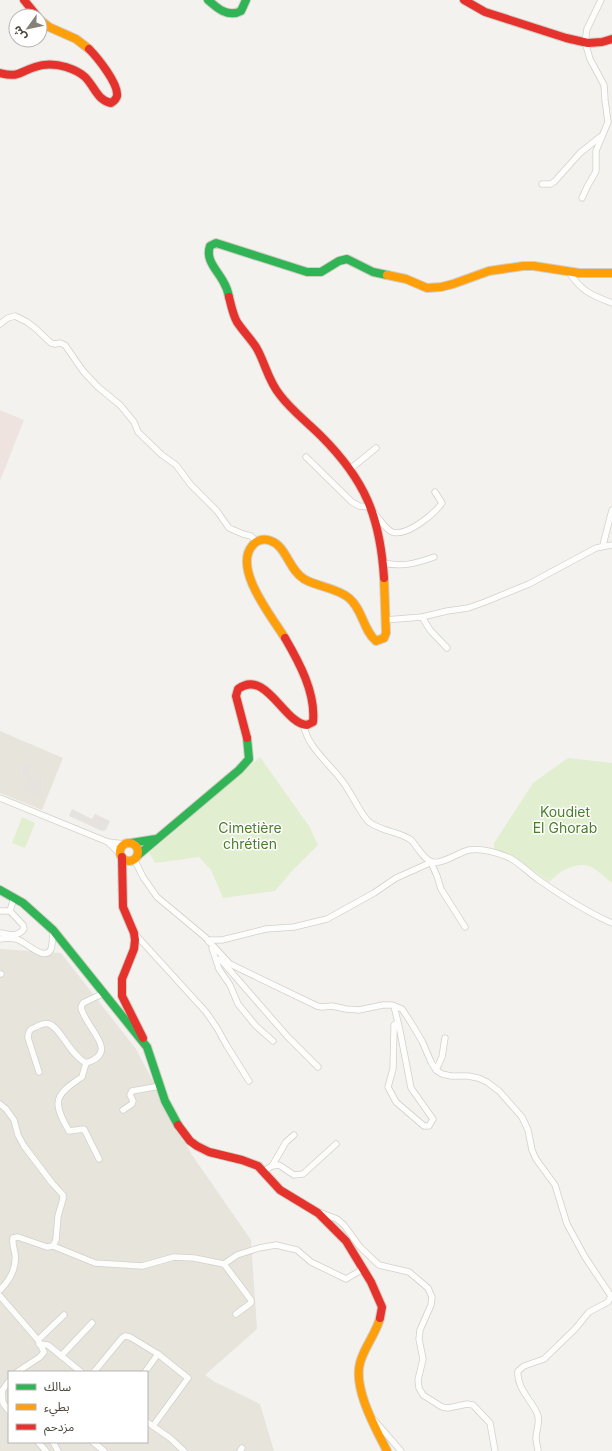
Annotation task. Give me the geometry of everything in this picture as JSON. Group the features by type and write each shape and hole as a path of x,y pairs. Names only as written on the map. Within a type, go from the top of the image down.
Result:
{"main road":[{"path":"24,0 30,8"},
{"path":"208,0 228,14 234,15 241,11 246,0"},
{"path":"464,0 485,12 566,38 585,42 602,42 612,39"},
{"path":"0,73 11,76 20,75 40,65 52,64 70,68 84,76 104,101 111,103 116,100 118,94 116,88 94,52 67,34 48,26"},
{"path":"121,856 124,860 134,859 239,770 249,759 248,741 235,694 239,688 242,686 257,686 268,693 296,722 304,725 311,724 314,718 308,682 294,652 251,582 246,569 247,553 256,541 262,538 268,539 276,544 282,550 292,570 307,582 339,593 351,599 356,605 370,636 376,640 381,640 385,637 383,563 379,533 372,509 361,487 349,470 322,437 274,388 256,347 235,318 225,284 209,258 208,252 210,246 216,243 220,244 305,272 320,273 338,261 348,259 373,272 406,280 427,288 441,287 484,273 512,267 534,266 579,273 612,273"},
{"path":"157,838 128,844 121,849 123,907 134,933 135,940 134,949 122,979 122,996 147,1047 165,1101 174,1120 190,1141 209,1152 242,1160 258,1166 280,1190 318,1213 346,1241 363,1269 376,1292 382,1307 378,1325 360,1363 359,1372 362,1395 388,1451"},
{"path":"122,888 137,850 136,847 128,844"},
{"path":"0,890 23,903 53,930 147,1047"}],"street":[{"path":"582,198 596,171 596,151 608,122 604,85 590,59 585,42 587,28 601,0"},
{"path":"542,184 551,184 555,181 580,153 602,135"},
{"path":"569,272 575,282 585,291 612,303"},
{"path":"0,324 8,318 15,316 27,322 51,343 60,343 65,345 83,371 98,387 120,405 134,422 138,432 162,455 176,465 191,485 217,511 229,528 251,536 256,541"},
{"path":"349,470 376,448"},
{"path":"306,457 352,502 359,506 372,509 390,530 394,532 402,532 414,527 428,518 442,503 435,492"},
{"path":"603,546 612,510"},
{"path":"385,620 422,617 468,608 502,596 529,584 596,548 612,545"},
{"path":"383,563 395,566 405,565 434,557"},
{"path":"422,617 430,630 447,648"},
{"path":"304,725 308,738 319,754 343,781 368,821 379,828 396,833 411,841 424,856 432,862 441,888 465,927"},
{"path":"0,798 108,842 128,844"},
{"path":"108,842 121,856"},
{"path":"208,940 222,940 266,929 294,927 327,918 374,893 396,878 432,862 439,862 468,850 478,849 498,853 521,865 558,892 612,923"},
{"path":"134,859 143,877 158,898 208,940 230,964 317,1006 332,1006 359,1010 382,1005 394,1006 402,1010 422,1041 436,1070 442,1074 451,1076 468,1076 487,1082 499,1091 522,1117 528,1130 532,1150 536,1159 555,1185 568,1224 585,1257 611,1296 608,1302 589,1312 575,1329 544,1359 524,1366 518,1371 517,1377 539,1420 536,1438 538,1451"},
{"path":"10,911 14,897"},
{"path":"0,911 10,911 23,924 24,929 20,934 16,935 0,933"},
{"path":"0,939 16,939 40,953 45,954 51,949 53,930"},
{"path":"134,933 206,1012 249,1082"},
{"path":"208,940 219,969 230,985 238,1004 256,1026 273,1041"},
{"path":"212,948 247,991 287,1036 318,1067"},
{"path":"99,1159 84,1129 69,1132 58,1110 58,1102 60,1094 66,1087 82,1076 86,1063 96,1058 100,1054 102,1049 100,1041 84,1016 81,1007 83,1003 104,993"},
{"path":"394,1006 398,1022 411,1088 433,1119 429,1126 424,1126 396,1102 388,1087 393,1069 394,1024 398,1022"},
{"path":"39,1072 28,1038 28,1033 31,1029 43,1024 49,1024 55,1027 76,1057 86,1063"},
{"path":"436,1070 442,1057 445,1038"},
{"path":"123,1110 132,1104 133,1101 130,1095 132,1091 160,1086"},
{"path":"0,1104 6,1109 14,1120 18,1135 24,1146 63,1195 58,1216 56,1240 53,1246"},
{"path":"272,1166 286,1142 294,1135"},
{"path":"264,1171 272,1166 279,1165 294,1175 303,1174 336,1144"},
{"path":"312,1210 337,1219 344,1225 360,1247 379,1265 409,1272 428,1288 432,1297 431,1305 420,1330 419,1339 423,1359 418,1380 419,1388 423,1395 442,1407 448,1408 467,1404 474,1406 490,1423 495,1451"},
{"path":"0,1290 12,1276 15,1267 15,1255 12,1243 13,1238 18,1237 47,1248 53,1246 95,1263 142,1266 174,1256 224,1264 251,1300 251,1303 248,1306 236,1314"},
{"path":"224,1264 237,1255 259,1248 276,1245 297,1250 311,1262 346,1278 363,1269"},
{"path":"0,1296 38,1342 44,1352 40,1357 19,1371"},
{"path":"38,1342 64,1315"},
{"path":"61,1356 92,1323"},
{"path":"95,1371 125,1336 130,1337 158,1354 188,1378 153,1426"},
{"path":"38,1342 48,1345 80,1371"},
{"path":"146,1371 158,1354"},
{"path":"8,1382 2,1391 4,1402 8,1410"},
{"path":"0,1403 8,1411"},
{"path":"370,1415 401,1451"},
{"path":"148,1423 170,1438 183,1451"},
{"path":"39,1443 46,1451"},
{"path":"95,1443 104,1451"}],"shaded area":[{"path":"0,410 24,420 0,481"},
{"path":"0,731 63,758 42,810 0,793"},
{"path":"25,763 31,765 28,775 44,781 38,797 22,791 27,777 20,774"},
{"path":"72,809 92,819 95,814 110,821 106,830 102,831 69,816"},
{"path":"0,949 61,953 136,1049 192,1155 251,1240 257,1329 205,1375 215,1382 260,1404 274,1451 0,1451"}],"green space":[{"name":"Cimetière chrétien","path":"260,757 309,826 318,845 292,871 275,891 223,898 211,870 199,857 155,863 149,853"},
{"name":"Koudiet El Ghorab","path":"568,758 612,763 612,883 594,869 583,865 578,865 567,869 549,882 521,862 494,849 494,843 533,783"},
{"path":"22,817 35,823 25,848 12,843"}],"traffic: fast":[{"path":"208,0 227,13 236,13 241,11 246,0"},
{"path":"229,297 225,285 212,265 209,256 210,246 216,243 307,272 321,272 339,261 347,259 373,272 387,275"},
{"path":"137,856 239,770 249,759 247,738"},
{"path":"131,843 156,839"},
{"path":"0,890 23,903 53,930 147,1047 165,1101 178,1125"}],"traffic: slow":[{"path":"48,26 76,39 89,49"},
{"path":"387,275 406,279 427,288 453,284 489,271 523,266 534,266 579,273 612,273"},
{"path":"285,638 256,593 247,567 247,556 252,546 256,542 266,540 276,544 295,570 304,579 339,592 349,598 354,603 368,631 376,641 384,638 386,633 384,578"},
{"path":"129,843 135,846 138,852 135,858 129,861 123,858 120,852 123,846 129,843"},
{"path":"380,1318 376,1330 362,1357 359,1373 360,1385 367,1408 387,1451"}],"traffic: jam":[{"path":"24,0 30,8"},
{"path":"464,0 485,12 566,38 588,43 602,42 612,39"},
{"path":"0,73 15,75 43,65 51,64 62,66 74,70 83,76 102,99 111,103 117,96 115,85 102,64 89,49"},
{"path":"229,297 232,310 239,325 256,347 276,390 289,406 336,452 349,468 368,500 379,536 384,578"},
{"path":"247,738 236,696 238,689 248,684 257,686 266,691 290,716 299,722 307,725 313,722 312,700 309,689 301,667 285,638"},
{"path":"122,857 123,907 134,933 135,940 134,949 122,979 122,996 143,1038"},
{"path":"178,1125 190,1141 197,1146 209,1152 242,1160 258,1166 280,1190 318,1213 346,1241 371,1282 382,1307 380,1318"}]}
